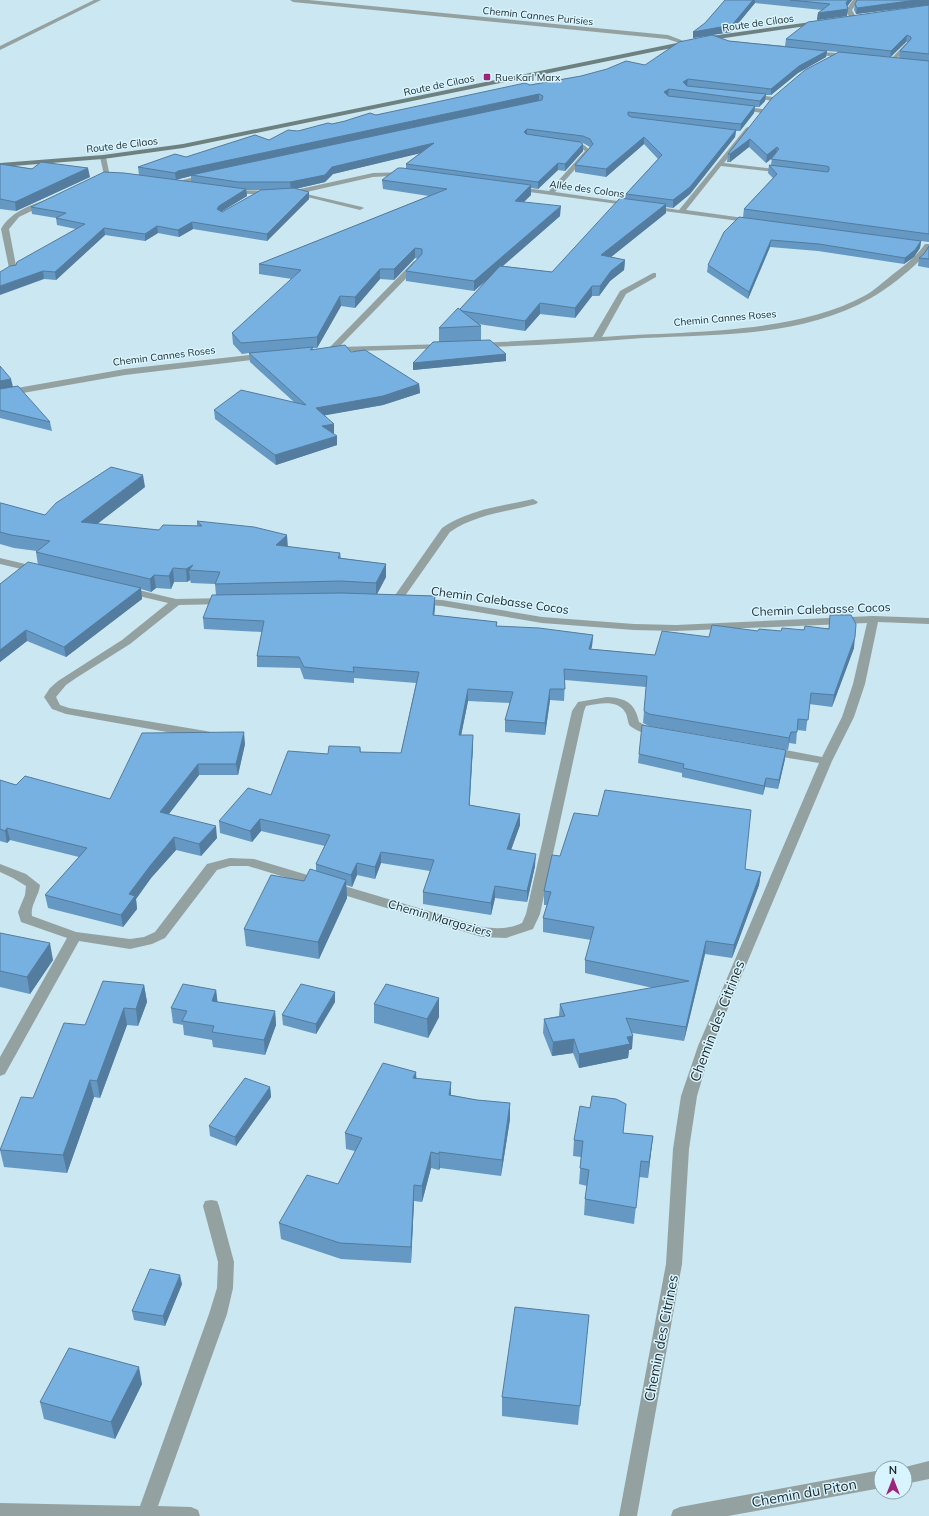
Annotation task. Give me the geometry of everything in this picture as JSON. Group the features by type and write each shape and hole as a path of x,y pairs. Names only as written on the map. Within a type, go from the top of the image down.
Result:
{"main road":[{"path":"846,20 861,18"},
{"name":"Route de Cilaos","path":"0,164 102,158 143,153 219,139 711,38 823,23"}],"street":[{"path":"0,48 98,0"},
{"name":"Chemin Cannes Purisies","path":"293,0 668,37 686,43"},
{"path":"348,6 361,0"},
{"path":"854,19 849,10 856,0"},
{"path":"711,38 723,43"},
{"path":"892,61 906,45"},
{"path":"807,52 853,57"},
{"path":"829,60 838,55"},
{"path":"884,60 899,62"},
{"path":"742,95 775,96 757,117"},
{"path":"731,107 762,111"},
{"path":"681,212 752,123"},
{"path":"735,134 742,135"},
{"path":"550,194 588,151 582,146 559,143"},
{"path":"102,158 106,174"},
{"path":"720,164 795,173"},
{"path":"291,194 373,174 392,173 418,176"},
{"path":"99,177 106,174 128,177"},
{"path":"193,187 167,183 216,174"},
{"name":"Allée des Colons","path":"511,189 758,222"},
{"path":"223,191 259,194 291,194 316,197 360,208"},
{"path":"247,201 259,194"},
{"path":"13,271 5,229 8,223 15,217 50,200"},
{"name":"Chemin Cannes Roses","path":"473,345 748,329 786,324 848,307 867,297 918,260 926,245"},
{"path":"418,262 328,350 451,346"},
{"path":"596,339 623,293 653,275"},
{"name":"Chemin Cannes Roses","path":"0,394 125,372 278,355"},
{"name":"Chemin Calebasse Cocos","path":"533,502 475,515 457,521 446,530 392,601 442,603 542,620 634,627 676,628 873,619 929,621"},
{"path":"0,561 46,572"},
{"path":"115,588 176,602 240,600"},
{"path":"176,602 127,642 62,683 52,693 50,698 56,708 66,711 207,736"},
{"name":"Chemin des Citrines","path":"628,1516 674,1264 681,1149 689,1096 705,1046 826,761 848,717 859,684 873,619"},
{"name":"Chemin Margoziers","path":"0,868 26,878 33,885 32,894 24,909 26,919 76,936 130,944 147,941 160,935 212,867 221,863 234,861 248,862 482,932 498,934 512,933 528,926 533,914 578,711 582,704 593,700 606,700 619,703 629,708 634,724 637,727 667,733"},
{"path":"758,749 826,761"},
{"path":"0,1070 76,936"},
{"path":"146,1515 218,1314 225,1288 226,1262 211,1206"},
{"path":"913,1473 929,1470"},
{"name":"Chemin du Piton","path":"680,1516 873,1480"},
{"path":"0,1512 191,1516"}],"building":[{"path":"725,0 753,0 732,25 693,32 705,23"},
{"path":"790,0 848,0 846,3 848,9 818,13 830,4"},
{"path":"857,0 916,0 857,8 855,4"},
{"path":"929,5 929,54 900,51 911,39 911,37 907,35 891,51 786,39 808,22"},
{"path":"712,35 729,41 827,51 799,66 771,89 688,79 683,82 687,86 766,94 760,101 669,89 664,92 668,96 755,106 741,124 628,112 628,115 631,117 736,130 690,187 673,200 626,194 662,155 644,137 606,169 575,165 593,144 590,139 583,136 527,129 524,132 526,134 580,142 583,144 565,164 558,163 538,182 406,164 434,143 332,167 325,175 290,182 238,182 191,175 542,100 543,96 539,94 178,171 175,173 138,167 175,154 186,157 255,135 269,140 288,130 298,131 328,123 332,124 345,121 370,113 376,115 525,83 530,85 581,76 607,69 626,61 645,65 679,42"},
{"path":"839,52 929,61 929,234 744,209 777,174 769,165 828,172 829,167 826,166 771,159 779,149 777,147 767,155 750,139 728,154 772,98 805,70"},
{"path":"41,162 88,168 15,202 0,199 0,164 32,169"},
{"path":"398,168 531,185 515,201 561,206 474,281 406,271 422,254 422,249 415,248 394,269 380,269 355,297 340,296 317,337 241,343 232,333 301,270 259,264 447,189 382,180"},
{"path":"104,172 124,173 246,189 219,206 217,209 222,212 261,190 294,188 309,192 267,234 192,222 178,230 157,226 145,234 104,228 55,272 43,271 0,286 0,272 10,266 16,265 17,262 85,224 56,218 66,213 31,207"},
{"path":"620,198 666,204 601,255 625,260 611,271 600,286 592,286 575,308 540,303 525,321 462,311 460,309 500,266 552,272"},
{"path":"739,217 921,241 915,250 905,258 819,244 771,240 749,292 708,265 724,232"},
{"path":"929,246 929,259 919,258 924,254"},
{"path":"458,308 481,326 439,328"},
{"path":"490,340 506,354 413,363 433,342"},
{"path":"345,345 351,352 365,350 419,384 383,396 316,408 334,424 322,426 337,436 275,455 214,410 241,390 306,405 249,353 313,347 310,350"},
{"path":"0,366 11,379 0,381"},
{"path":"18,386 50,422 0,410 0,389"},
{"path":"111,467 143,475 81,522 159,530 163,525 202,526 197,521 254,527 287,535 276,545 340,553 338,558 386,564 376,583 341,581 215,584 220,572 189,570 193,565 186,569 173,568 169,576 154,575 150,579 36,552 50,541 0,532 0,503 45,515 56,503"},
{"path":"28,562 141,588 64,647 26,630 0,650 0,584"},
{"path":"341,593 435,596 433,615 497,622 496,626 539,628 593,635 589,649 655,655 662,631 709,637 712,625 758,631 759,629 781,631 782,628 804,630 805,626 829,629 830,615 851,615 856,624 855,637 834,695 811,693 808,720 798,719 797,732 791,732 789,738 649,714 644,711 647,676 564,669 565,689 550,689 545,723 505,720 513,692 468,689 459,735 473,735 469,805 520,814 507,849 536,854 527,891 495,886 491,903 423,892 434,860 381,852 375,867 357,863 351,875 316,864 330,835 260,819 250,831 219,821 248,788 271,795 288,751 328,754 329,746 360,747 360,752 401,753 419,672 353,667 354,672 304,667 299,657 257,656 264,621 203,618 212,595"},
{"path":"642,725 786,750 779,780 766,778 764,786 683,768 684,764 639,754"},
{"path":"244,732 236,764 198,764 160,812 216,826 199,844 174,837 129,894 135,896 121,915 45,895 87,848 7,828 5,831 0,829 0,780 16,785 25,776 110,799 142,733"},
{"path":"605,790 751,810 745,869 761,872 734,945 706,941 686,1027 626,1018 633,1036 627,1037 630,1044 579,1054 574,1039 553,1042 544,1019 565,1016 560,1004 689,981 585,960 594,927 543,918 551,892 544,891 552,855 560,856 574,813 598,816"},
{"path":"310,869 346,880 318,942 244,929 271,875 304,881"},
{"path":"0,933 50,943 27,977 0,971"},
{"path":"103,981 144,985 136,1009 124,1008 97,1081 90,1080 63,1155 0,1150 21,1097 33,1098 64,1023 85,1025"},
{"path":"183,984 216,990 212,1001 275,1011 264,1040 212,1032 214,1026 182,1021 187,1011 171,1008"},
{"path":"301,984 335,992 316,1024 282,1015"},
{"path":"386,984 439,998 427,1019 374,1004"},
{"path":"383,1063 416,1072 413,1078 451,1082 449,1095 477,1100 510,1103 502,1160 431,1152 422,1186 414,1185 411,1247 340,1243 279,1223 307,1175 338,1184 362,1138 345,1133"},
{"path":"245,1078 270,1087 235,1137 209,1126"},
{"path":"592,1096 616,1099 626,1104 623,1133 653,1136 649,1162 641,1161 636,1208 585,1199 589,1170 580,1168 583,1141 574,1140 580,1106 590,1108"},
{"path":"150,1269 180,1275 163,1316 132,1311"},
{"path":"515,1307 589,1315 580,1406 502,1397"},
{"path":"69,1348 139,1367 111,1422 40,1402"}],"place":[{"name":"Rue Karl Marx","path":"487,77"}]}
